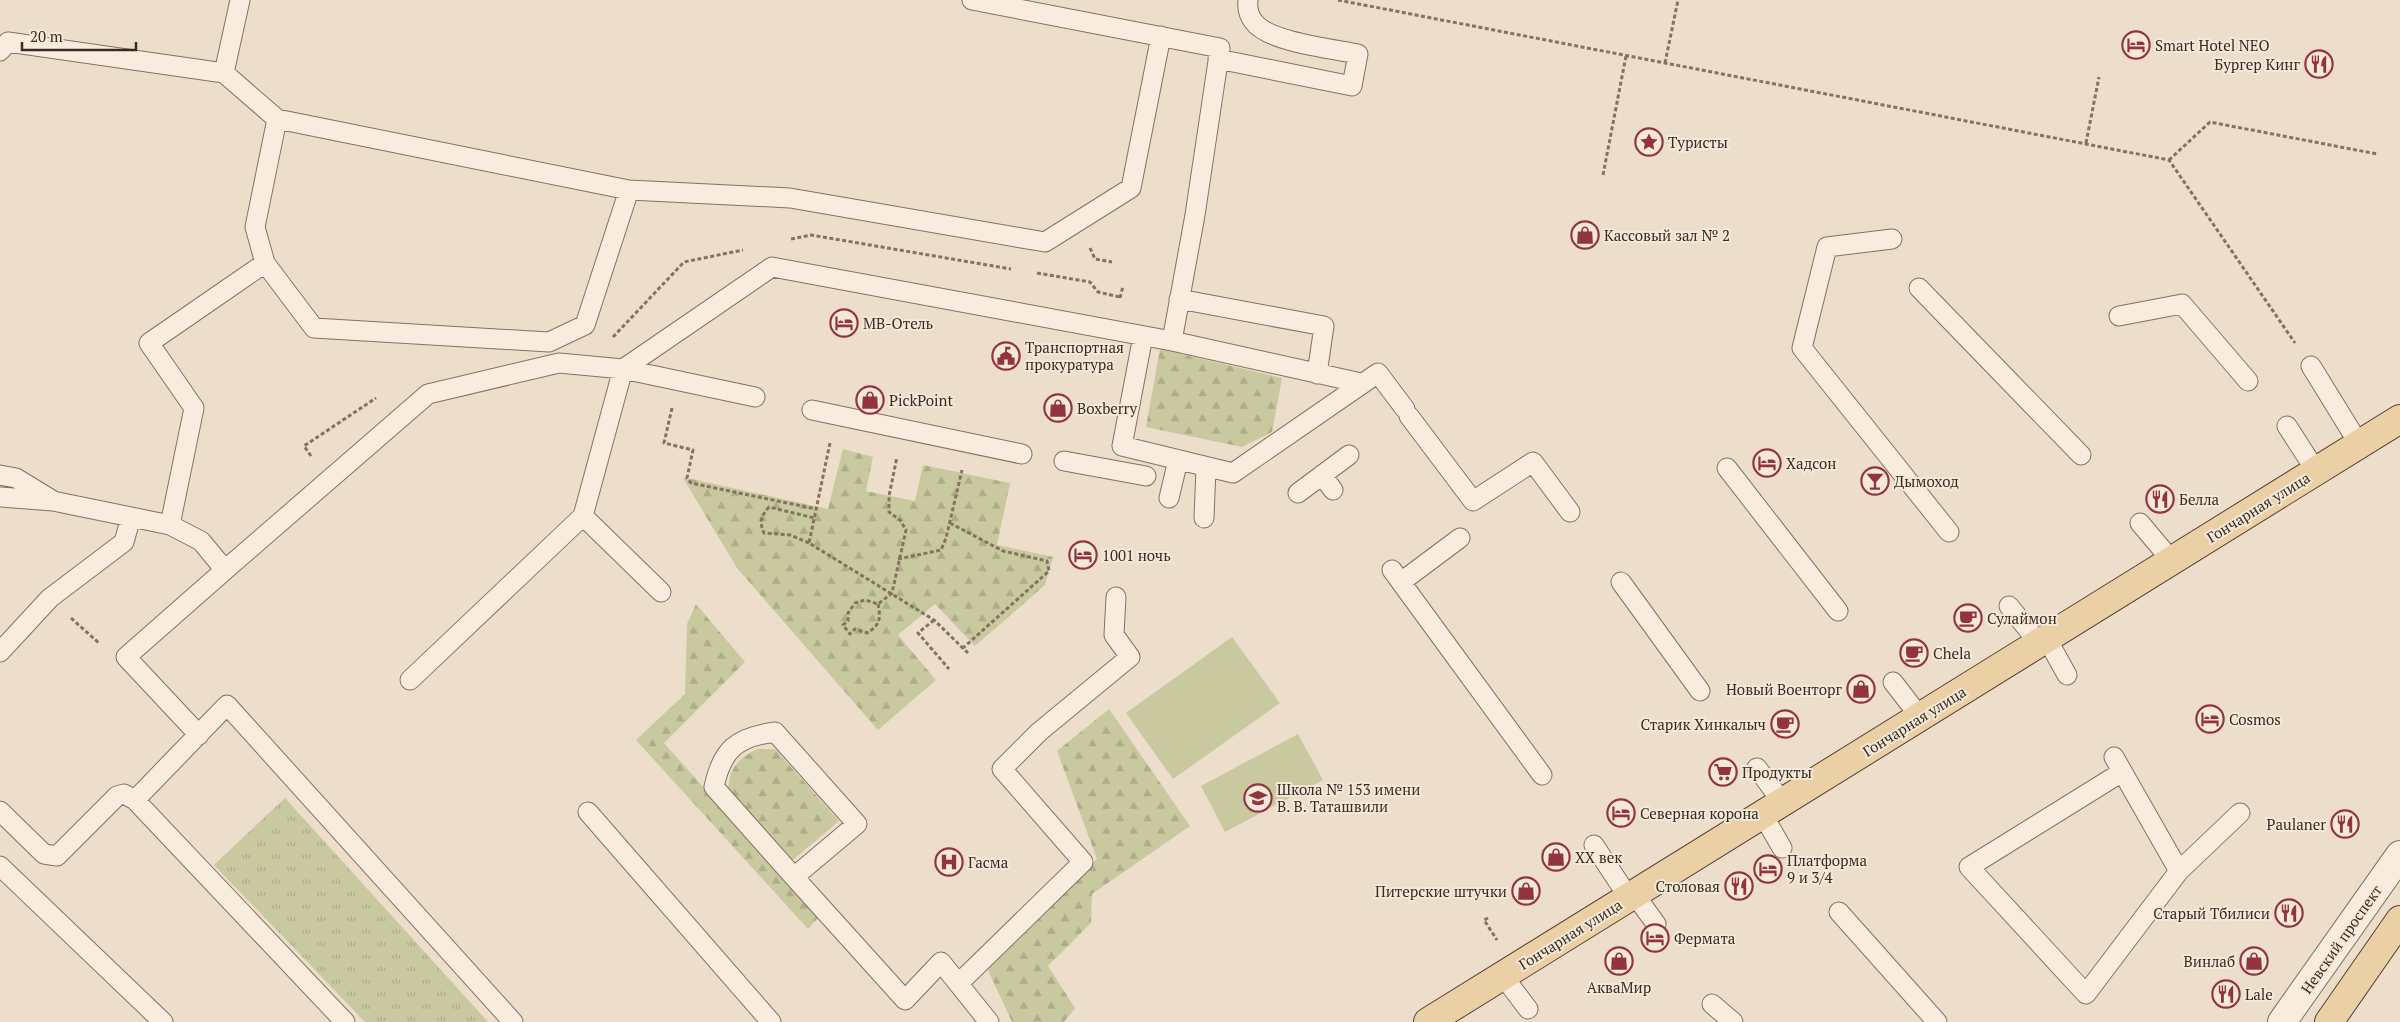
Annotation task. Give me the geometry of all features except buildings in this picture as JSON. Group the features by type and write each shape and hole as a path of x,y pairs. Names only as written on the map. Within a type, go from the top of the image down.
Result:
{"main road":[{"name":"Гончарная улица","path":"1428,1022 2400,419"},
{"path":"2329,1022 2400,920"}],"street":[{"name":"Невский проспект","path":"2282,1022 2400,856"}],"lane":[{"path":"224,73 240,0"},
{"path":"972,0 1220,48 1195,215 1172,341"},
{"path":"1218,59 1352,86 1358,54 1278,36 1264,31 1254,23 1247,9 1248,0"},
{"path":"0,51 8,42 224,73 277,119 629,190 790,198 1045,242 1131,188 1161,36"},
{"path":"277,119 255,227 265,263 314,328 549,342 585,325 629,190"},
{"path":"1892,239 1827,247 1802,348 1949,532"},
{"path":"170,525 194,408 150,343 265,263"},
{"path":"410,680 584,516 623,369 772,267 1172,341 1361,383"},
{"path":"1919,288 2081,455"},
{"path":"1179,299 1324,326 1317,374"},
{"path":"2119,316 2182,304 2248,381"},
{"path":"1143,336 1122,446 1233,474 1361,383 1378,373 1473,501 1533,462 1570,512"},
{"path":"199,735 126,657 428,394 559,364 623,369 755,397"},
{"path":"2311,366 2360,444"},
{"path":"812,410 1022,454"},
{"path":"2287,426 2316,471"},
{"path":"1298,493 1349,456"},
{"path":"1168,498 1178,460"},
{"path":"1064,461 1146,476"},
{"path":"1204,518 1206,468"},
{"path":"1727,468 1838,611"},
{"path":"0,475 16,478 53,501"},
{"path":"1322,475 1333,490"},
{"path":"0,497 53,501 170,525 201,541 225,570"},
{"path":"584,516 661,592"},
{"path":"0,652 50,598 124,542 131,517"},
{"path":"2140,523 2172,561"},
{"path":"1460,538 1396,576 1542,775"},
{"path":"1621,582 1700,691"},
{"path":"959,983 1083,862 1002,769 1039,732 1130,657 1114,635 1116,597"},
{"path":"2009,606 2043,641 2067,675"},
{"path":"1893,682 1920,717"},
{"path":"135,800 227,705 513,1022"},
{"path":"794,877 857,824 775,732 752,735 730,748 718,768 714,787 794,877 905,1000 941,962 989,1022"},
{"path":"2179,871 2118,764 1969,868 2086,994 2179,871 2240,813"},
{"path":"1757,768 1773,809 1782,848"},
{"path":"0,811 44,854 57,856 117,796 124,794 135,800 345,1022"},
{"path":"588,812 771,1022"},
{"path":"1594,845 1632,896 1656,924"},
{"path":"0,866 163,1022"},
{"path":"1839,912 1937,1022"},
{"path":"1503,976 1528,1009"},
{"path":"1712,1004 1733,1022"}],"path":[{"path":"1338,0 2169,160 2311,366"},
{"path":"1665,63 1678,0"},
{"path":"1603,175 1626,56"},
{"path":"2086,143 2099,76"},
{"path":"2169,160 2210,122 2377,154"},
{"path":"809,543 836,415"},
{"path":"878,604 892,593 898,559 906,530 900,520 889,512 889,496 903,429"},
{"path":"664,439 664,443 693,450 687,478 691,483 816,509"},
{"path":"898,559 941,550 950,523 968,443"},
{"path":"814,518 769,507 762,514 760,526 764,533 790,535 809,543 892,593 934,620 968,653"},
{"path":"950,523 1003,551 1047,561 1049,571 963,648"},
{"path":"50,598 109,653 126,657"},
{"path":"865,600 878,604 880,619 877,627 867,633 856,629 850,634 843,625 848,621 848,613 855,603 865,600"},
{"path":"934,620 918,633 950,669"},
{"path":"1488,918 1484,920 1498,941"}],"green space":[{"path":"1160,349 1282,378 1272,432 1242,447 1146,427"},
{"path":"843,449 873,457 866,491 915,501 923,465 1010,483 997,545 1053,557 1045,585 975,646 935,604 898,635 936,680 878,730 737,568 683,478 828,509"},
{"path":"696,604 745,662 664,743 819,917 808,929 636,740 685,694 687,624"},
{"path":"1232,637 1280,703 1173,779 1126,713"},
{"path":"1109,709 1190,826 1092,894 1091,923 1048,966 1075,1008 1064,1022 1012,1022 987,968 1097,859 1057,751"},
{"path":"1298,734 1323,780 1225,832 1201,786"},
{"path":"757,749 775,749 839,821 793,860 728,789 736,764"},
{"path":"285,798 488,1022 365,1022 214,865"}],"place":[{"name":"Smart Hotel NEO","path":"2136,45"},
{"name":"Бургер Кинг","path":"2319,64"},
{"name":"Туристы","path":"1649,142"},
{"name":"Кассовый зал № 2","path":"1585,235"},
{"name":"МВ-Отель","path":"844,323"},
{"name":"Транспортная прокуратура","path":"1006,356"},
{"name":"PickPoint","path":"870,400"},
{"name":"Boxberry","path":"1058,408"},
{"name":"Хадсон","path":"1767,463"},
{"name":"Дымоход","path":"1875,481"},
{"name":"Белла","path":"2160,499"},
{"name":"1001 ночь","path":"1083,555"},
{"name":"Сулаймон","path":"1968,618"},
{"name":"Chela","path":"1914,653"},
{"name":"Новый Военторг","path":"1861,689"},
{"name":"Cosmos","path":"2210,719"},
{"name":"Старик Хинкалыч","path":"1785,724"},
{"name":"Продукты","path":"1723,772"},
{"name":"Школа № 153 имени В. В. Таташвили","path":"1258,798"},
{"name":"Северная корона","path":"1621,813"},
{"name":"Paulaner","path":"2345,824"},
{"name":"XX век","path":"1556,857"},
{"name":"Гасма","path":"949,862"},
{"name":"Платформа 9 и 3/4","path":"1768,869"},
{"name":"Столовая","path":"1739,886"},
{"name":"Питерские штучки","path":"1526,891"},
{"name":"Старый Тбилиси","path":"2289,913"},
{"name":"Фермата","path":"1655,938"},
{"name":"АкваМир","path":"1619,961"},
{"name":"Винлаб","path":"2254,961"},
{"name":"Lale","path":"2226,994"}]}
